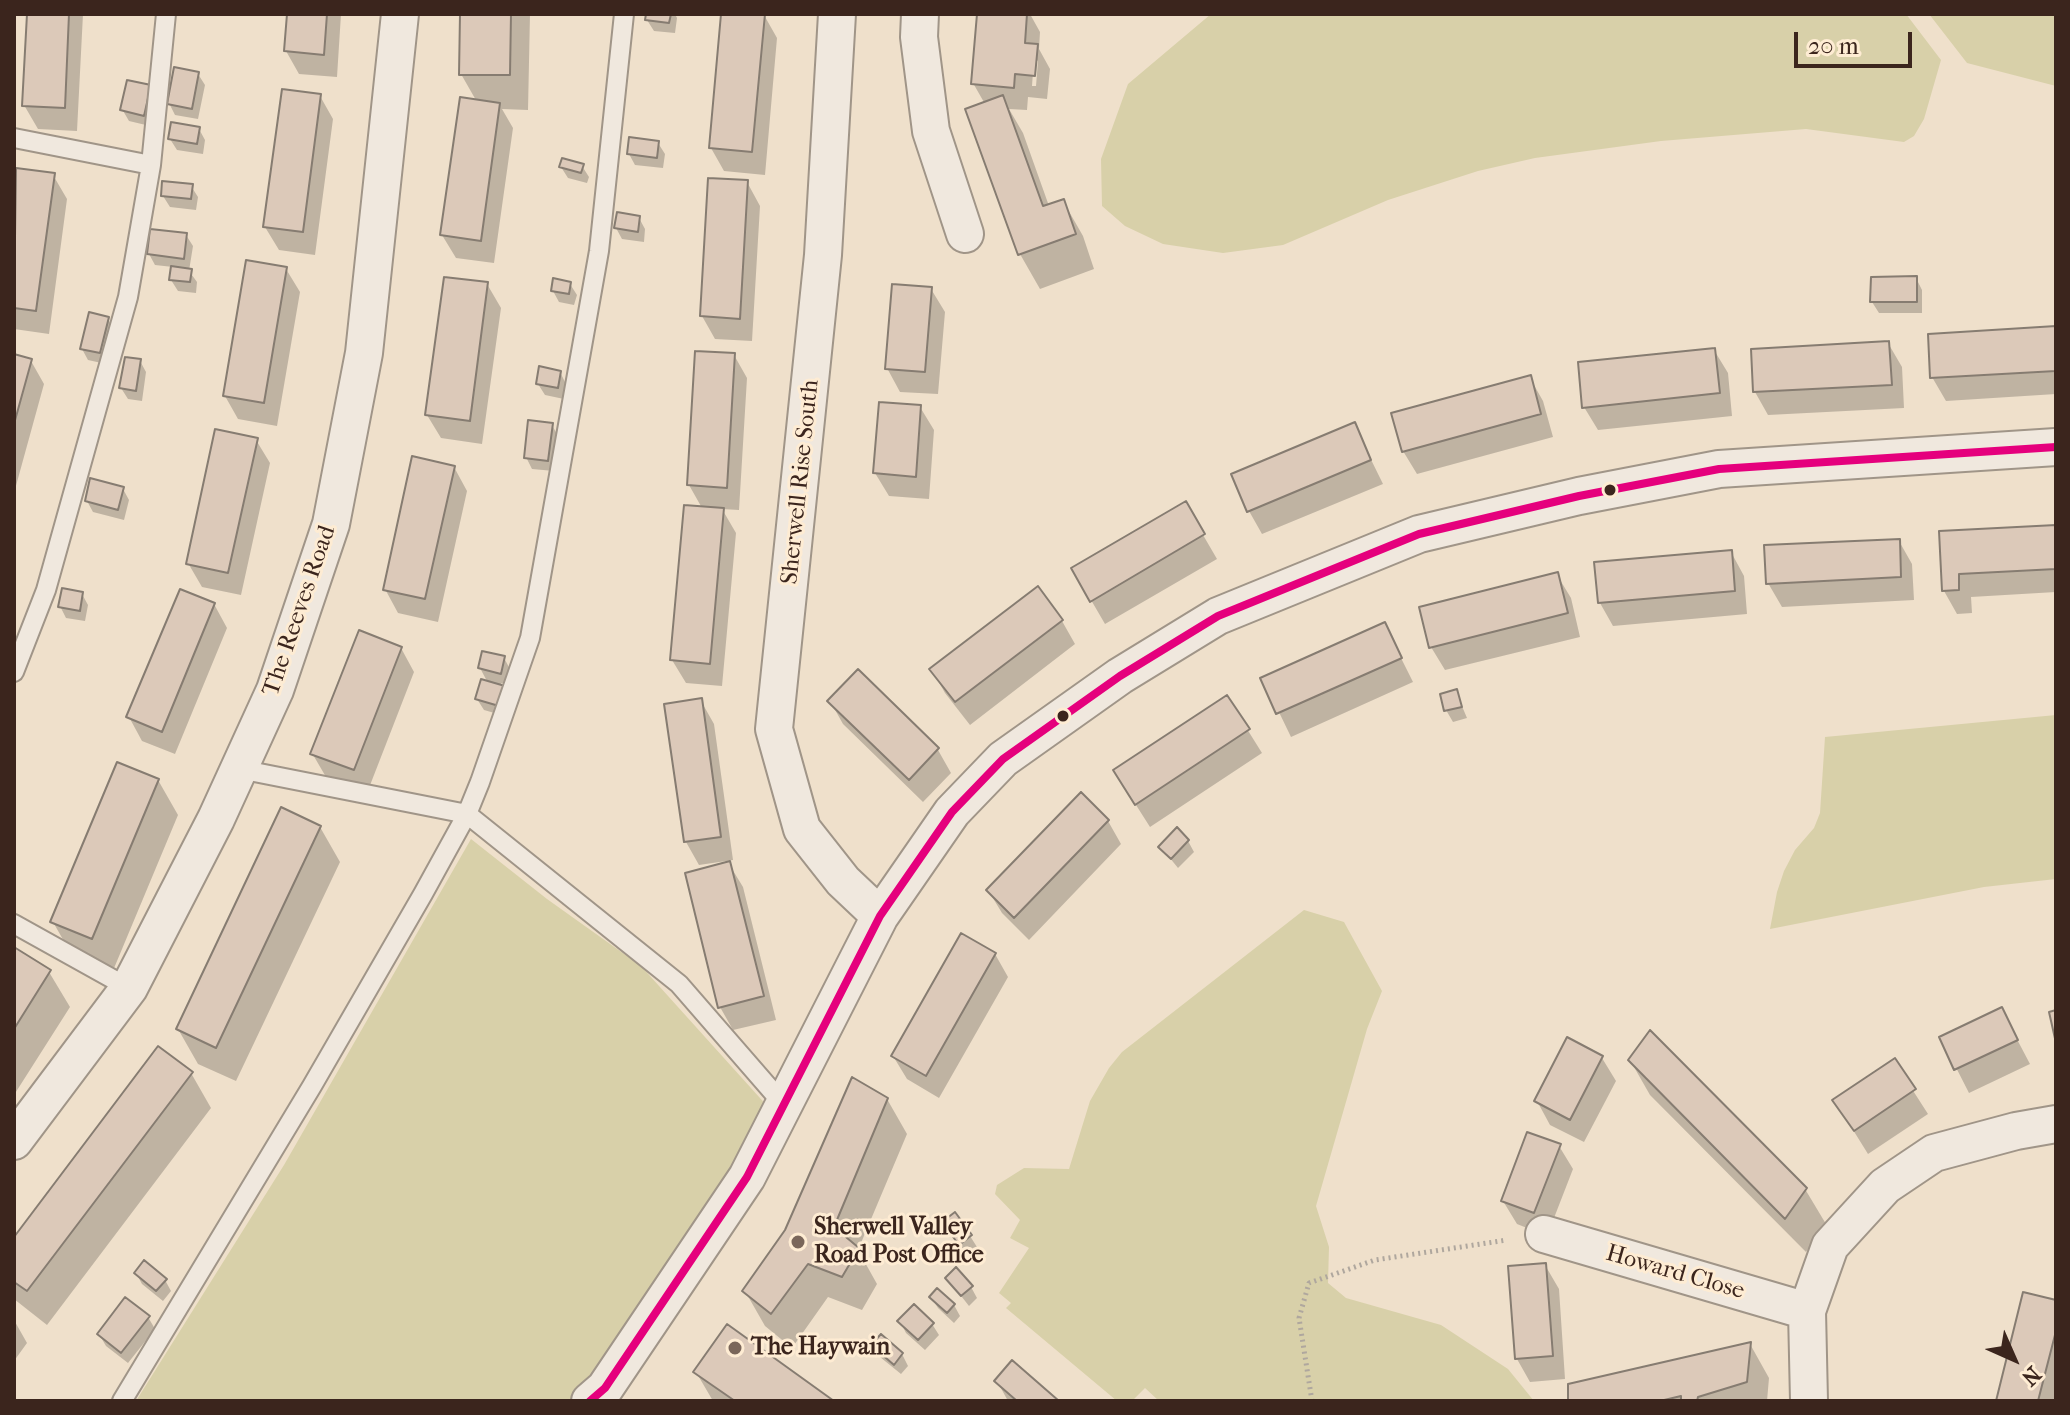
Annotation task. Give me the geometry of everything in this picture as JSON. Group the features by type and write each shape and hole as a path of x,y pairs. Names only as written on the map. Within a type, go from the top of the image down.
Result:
{"street":[{"name":"The Reeves Road","path":"14,1141 129,988 239,769 275,690 331,524 364,353 400,14"},
{"name":"Sherwell Rise South","path":"837,14 823,255 774,729 802,829 843,881 880,916"},
{"path":"920,14 919,37 931,131 965,234"},
{"path":"605,1397 747,1177 880,916 952,812 1003,759 1120,676 1218,616 1419,534 1579,496 1719,469 2056,447"},
{"path":"1809,1401 1807,1311 1830,1246 1885,1186 1934,1153 2016,1131 2056,1124"},
{"name":"Howard Close","path":"1544,1234 1807,1311"}],"lane":[{"path":"14,672 46,590 128,297 151,165 166,14"},
{"path":"122,1401 312,1086 467,814 530,638 599,251 624,14"},
{"path":"14,138 151,165"},
{"path":"239,769 467,814 679,984 785,1106"},
{"path":"14,924 129,988"}],"path":[{"path":"1312,1401 1299,1318 1309,1283 1375,1260 1544,1234"}],"shaded area":[{"path":"1211,14 1906,14 1941,60 1924,119 1914,136 1904,142 1806,129 1661,141 1535,158 1478,171 1388,200 1283,245 1223,253 1163,244 1125,226 1102,206 1101,159 1128,84"},
{"path":"1929,14 2056,14 2056,86 1967,63"},
{"path":"2056,715 2056,879 1984,887 1770,929 1784,871 1795,850 1814,828 1820,813 1825,737"},
{"path":"471,839 547,899 641,966 778,1118 590,1401 136,1401 284,1165"},
{"path":"1304,910 1344,922 1382,991 1367,1029 1316,1206 1329,1247 1328,1283 1346,1298 1441,1325 1508,1369 1534,1401 1159,1401 1145,1388 1132,1401 1117,1401 1006,1308 1011,1303 999,1293 1029,1248 1010,1238 1020,1220 995,1194 997,1185 1024,1168 1069,1169 1090,1101 1122,1052"}],"building":[{"path":"27,14 69,14 65,108 22,106"},
{"path":"287,14 327,14 324,55 284,51"},
{"path":"460,14 511,14 510,75 459,75"},
{"path":"646,14 671,14 669,23 645,20"},
{"path":"721,14 765,14 752,152 709,148"},
{"path":"977,14 1027,14 1025,43 1038,44 1035,76 1015,74 1014,88 971,84"},
{"path":"174,67 199,72 192,109 167,104"},
{"path":"127,80 151,85 144,116 120,110"},
{"path":"282,89 321,94 303,232 263,227"},
{"path":"1003,95 1043,206 1064,199 1076,234 1018,255 965,109"},
{"path":"460,97 500,103 481,241 440,235"},
{"path":"171,122 200,127 197,144 168,139"},
{"path":"629,137 659,141 657,158 627,154"},
{"path":"562,158 584,164 581,173 559,167"},
{"path":"16,168 55,173 36,311 14,308"},
{"path":"708,178 748,180 740,319 700,316"},
{"path":"162,181 193,184 191,199 161,196"},
{"path":"617,212 640,216 638,232 614,228"},
{"path":"150,229 187,233 184,259 147,254"},
{"path":"246,260 287,267 264,403 223,396"},
{"path":"171,266 192,269 190,282 169,280"},
{"path":"1917,276 1917,302 1870,302 1871,277"},
{"path":"444,277 488,282 470,421 425,415"},
{"path":"553,278 571,282 569,294 551,291"},
{"path":"892,284 932,287 925,372 885,369"},
{"path":"89,312 109,317 100,353 80,349"},
{"path":"2056,326 2056,371 1930,378 1928,334"},
{"path":"1889,341 1892,385 1753,392 1751,349"},
{"path":"1715,348 1720,393 1582,408 1578,362"},
{"path":"695,351 735,353 727,488 687,485"},
{"path":"14,354 32,359 14,424"},
{"path":"125,357 141,359 136,391 119,388"},
{"path":"539,366 561,371 558,388 536,384"},
{"path":"1531,375 1541,414 1402,452 1391,413"},
{"path":"879,402 921,405 916,477 873,473"},
{"path":"528,420 553,423 548,461 524,458"},
{"path":"1355,422 1371,460 1247,512 1231,474"},
{"path":"215,429 258,438 228,573 186,564"},
{"path":"412,456 455,466 425,599 383,590"},
{"path":"90,478 124,487 118,510 85,501"},
{"path":"1186,501 1205,534 1090,602 1071,568"},
{"path":"684,505 724,508 710,664 670,660"},
{"path":"2056,525 2056,569 1959,574 1959,590 1942,591 1939,531"},
{"path":"1900,539 1901,577 1766,584 1764,545"},
{"path":"1732,550 1735,591 1598,603 1594,562"},
{"path":"1558,572 1568,613 1429,648 1419,607"},
{"path":"1038,586 1063,620 955,702 929,669"},
{"path":"62,588 83,592 80,611 58,607"},
{"path":"180,589 215,603 162,732 126,717"},
{"path":"1385,622 1402,658 1276,714 1260,678"},
{"path":"359,630 402,647 354,770 310,754"},
{"path":"482,651 505,656 501,674 478,668"},
{"path":"858,669 939,748 909,780 827,701"},
{"path":"481,679 505,686 499,706 475,699"},
{"path":"1457,689 1462,707 1444,711 1440,694"},
{"path":"1227,695 1250,729 1135,805 1113,770"},
{"path":"702,698 721,837 684,842 664,704"},
{"path":"117,762 159,779 92,939 50,922"},
{"path":"1081,792 1109,820 1014,918 986,890"},
{"path":"281,807 321,826 216,1048 176,1029"},
{"path":"1177,827 1189,840 1171,859 1158,847"},
{"path":"730,861 764,996 718,1008 685,873"},
{"path":"961,933 996,953 926,1076 891,1056"},
{"path":"14,947 51,970 14,1029"},
{"path":"2002,1007 2018,1040 1954,1070 1939,1037"},
{"path":"2056,1010 2056,1043 2049,1012"},
{"path":"1650,1030 1807,1188 1785,1219 1628,1060"},
{"path":"1567,1037 1603,1056 1570,1120 1534,1101"},
{"path":"158,1046 193,1072 27,1291 14,1282 14,1237"},
{"path":"1895,1058 1916,1089 1854,1131 1832,1100"},
{"path":"852,1077 888,1098 834,1227 859,1248 842,1277 808,1264 771,1314 742,1291 785,1230"},
{"path":"1527,1132 1561,1144 1534,1213 1501,1201"},
{"path":"955,1212 972,1235 959,1245 942,1222"},
{"path":"144,1260 167,1279 156,1291 134,1273"},
{"path":"1546,1263 1553,1356 1515,1359 1508,1266"},
{"path":"956,1267 973,1286 961,1296 945,1278"},
{"path":"937,1288 955,1304 947,1313 929,1297"},
{"path":"2023,1292 2056,1300 2056,1331 2038,1401 1996,1401"},
{"path":"125,1297 150,1316 121,1353 97,1334"},
{"path":"914,1304 934,1323 918,1340 897,1321"},
{"name":"The Haywain","path":"727,1324 834,1401 735,1401 693,1372"},
{"path":"881,1334 903,1353 894,1365 871,1345"},
{"path":"1751,1342 1747,1382 1698,1397 1697,1401 1681,1401 1681,1396 1660,1401 1568,1401 1568,1384"},
{"path":"1012,1360 1059,1401 1017,1401 994,1381"}],"transit line":[{"name":"20","path":"590,1401 605,1388 747,1177 880,916 952,812 1003,759 1120,676 1218,616 1419,534 1579,496 1719,469 2056,447"}],"place":[{"name":"Sherwell Valley Road Post Office","path":"798,1242"},
{"name":"The Haywain","path":"735,1348"}]}
